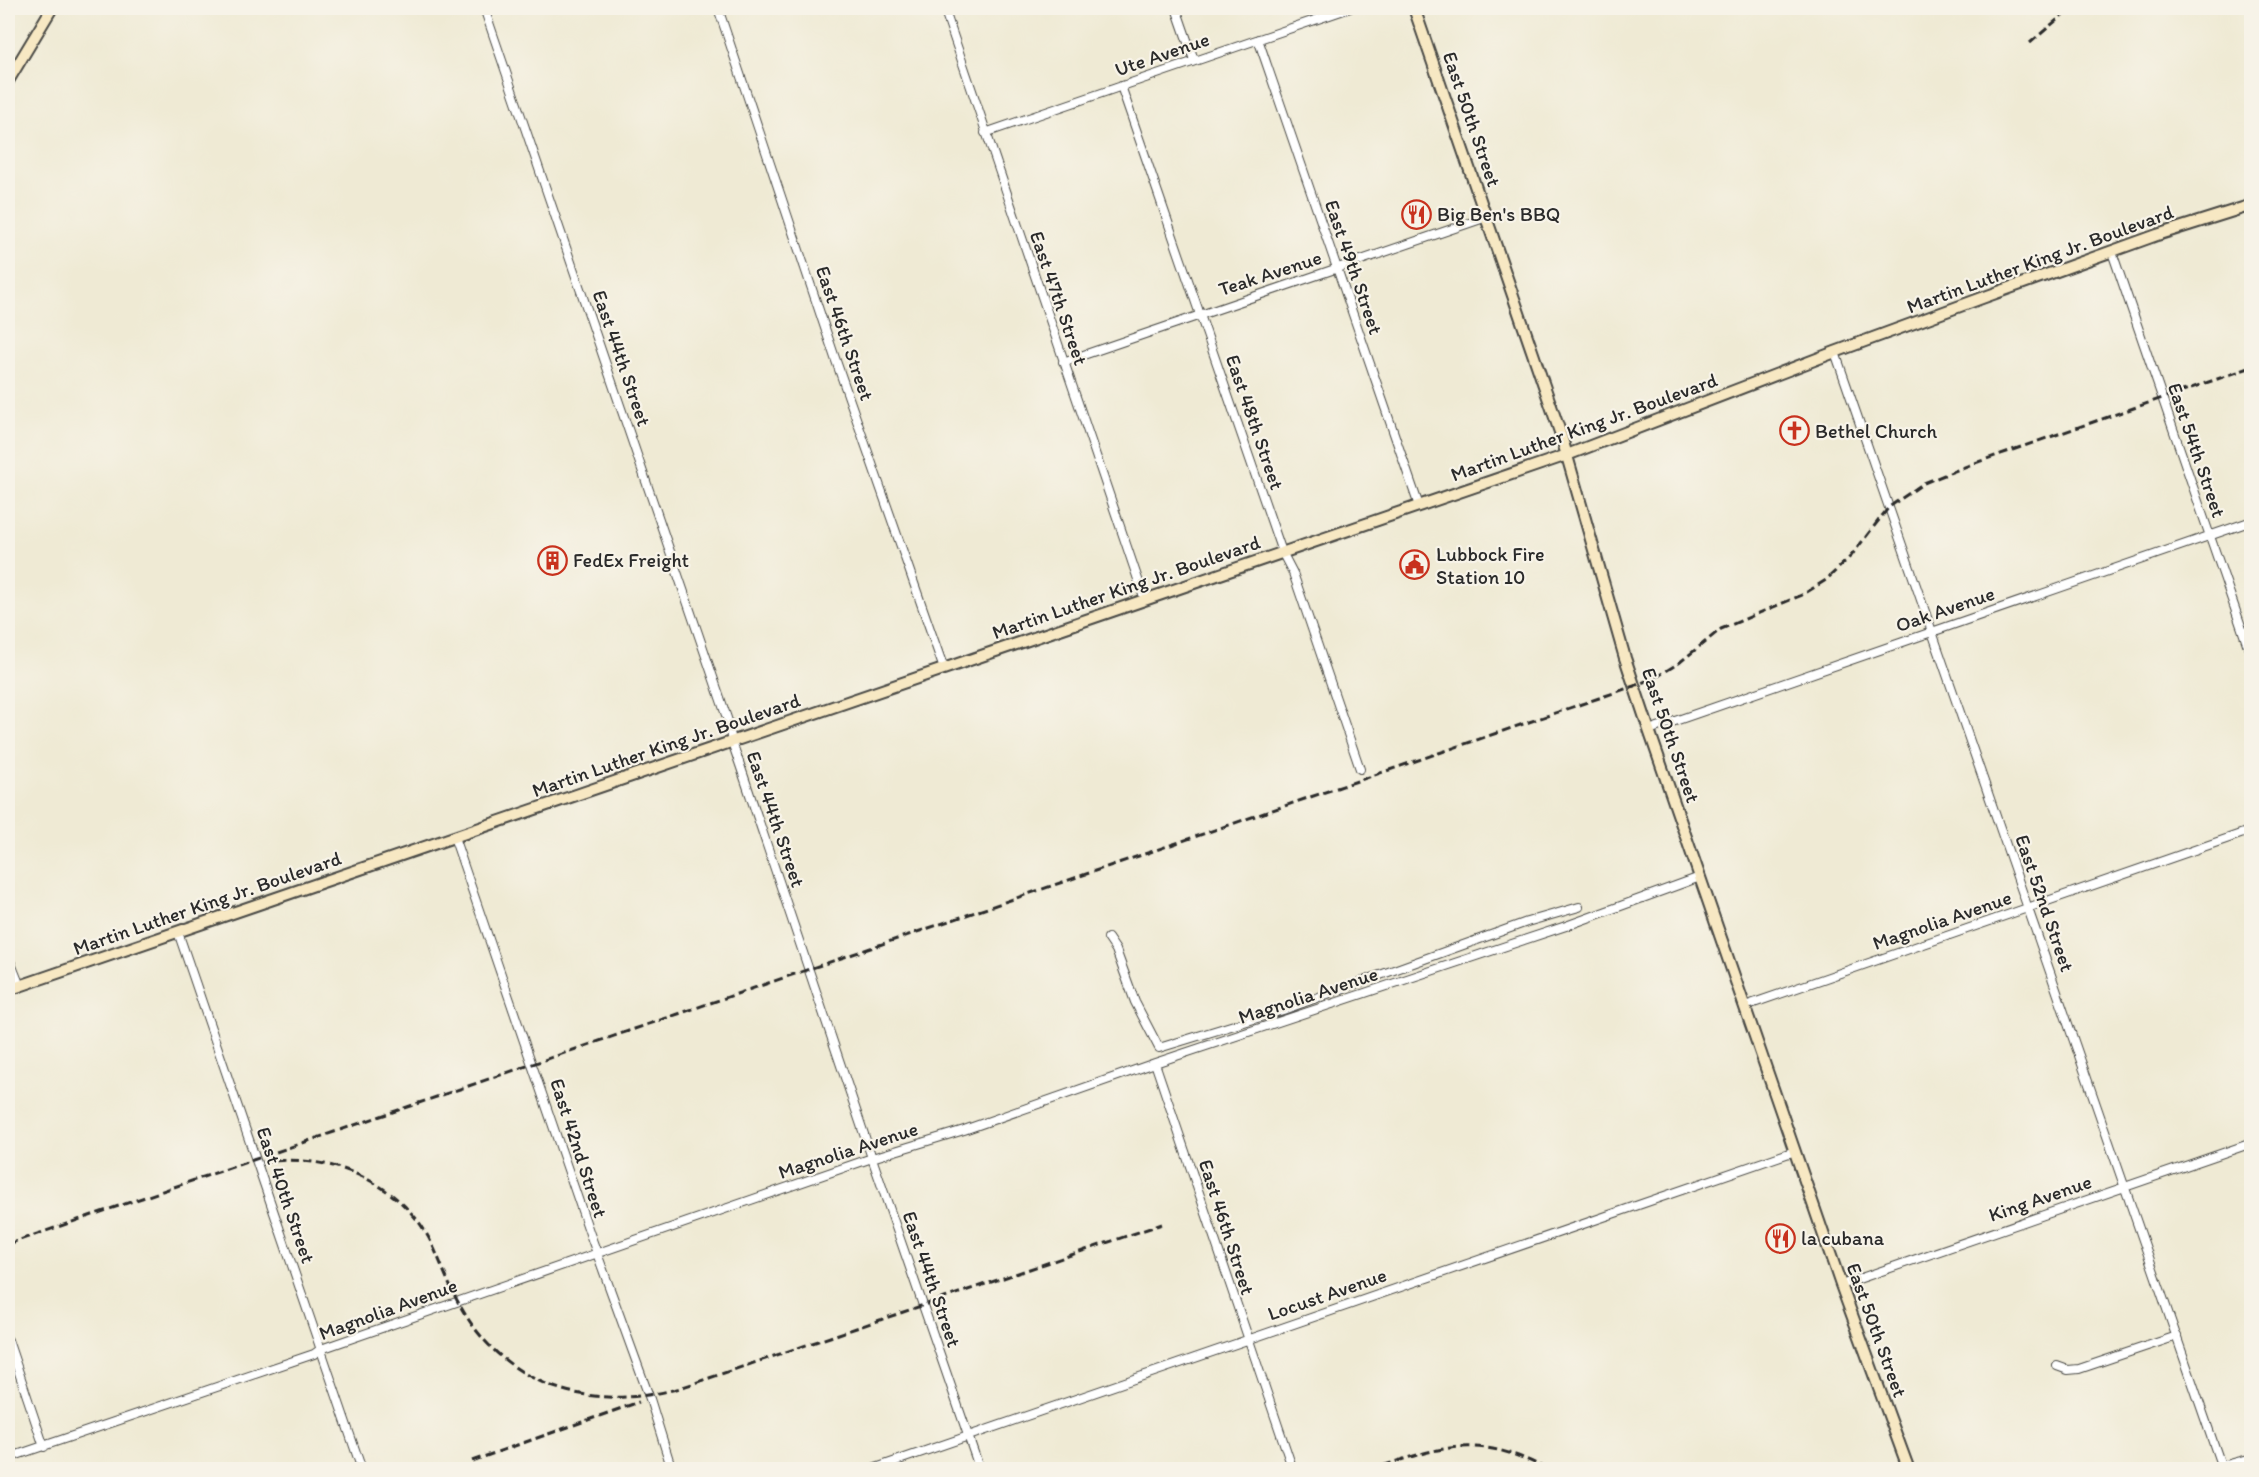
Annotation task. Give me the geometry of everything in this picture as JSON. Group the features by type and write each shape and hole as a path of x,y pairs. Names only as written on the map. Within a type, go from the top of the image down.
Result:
{"main road":[{"path":"8,81 52,8"},
{"name":"East 50th Street","path":"1414,8 1567,455 1625,658 1649,730 1841,1285 1909,1470"},
{"name":"Martin Luther King Jr. Boulevard","path":"8,990 1567,455 1835,352 2157,235 2252,205"}],"street":[{"name":"East 44th Street","path":"484,8 729,721 732,742 980,1470"},
{"name":"East 46th Street","path":"718,8 831,346 944,669"},
{"name":"East 47th Street","path":"944,8 1145,600"},
{"path":"1176,8 1194,60"},
{"name":"Ute Avenue","path":"985,133 1350,8"},
{"name":"East 49th Street","path":"1258,39 1419,506"},
{"name":"East 48th Street","path":"1121,86 1282,552 1293,573 1360,769"},
{"name":"Teak Avenue","path":"1063,362 1487,217"},
{"name":"East 54th Street","path":"2112,252 2252,658"},
{"name":"East 52nd Street","path":"1835,352 1931,632 2030,908 2221,1465"},
{"name":"Oak Avenue","path":"1649,730 2252,522"},
{"name":"Magnolia Avenue","path":"1745,1005 2252,830"},
{"name":"East 42nd Street","path":"454,837 597,1253 650,1399 672,1470"},
{"name":"Magnolia Avenue","path":"8,1458 314,1354 321,1349 872,1158 964,1130 1155,1063 1566,926 1700,877"},
{"path":"1108,938 1116,950 1135,1002 1159,1048 1283,1010 1527,922 1579,907"},
{"name":"East 40th Street","path":"178,932 362,1470"},
{"path":"8,956 20,986"},
{"name":"East 46th Street","path":"1155,1063 1293,1470"},
{"name":"King Avenue","path":"1841,1285 2252,1143"},
{"name":"Locust Avenue","path":"870,1470 1795,1151"},
{"path":"2057,1366 2068,1370 2079,1369 2177,1336"},
{"path":"8,1340 44,1447"},
{"path":"2208,1470 2252,1458"}],"railway":[{"path":"2030,43 2071,8"},
{"path":"8,1244 1634,686 1658,676 1679,663 1721,629 1802,595 1826,580 1851,556 1889,507 1924,483 1972,464 2252,367"},
{"path":"263,1162 285,1160 328,1165 348,1171 386,1191 403,1205 425,1231 458,1302 477,1331 500,1355 525,1374 553,1387 583,1394 614,1397 647,1395 680,1388 1162,1224"},
{"path":"472,1461 639,1402"},
{"path":"1370,1470 1417,1455 1459,1447 1480,1447 1501,1451 1548,1470"}],"place":[{"name":"Big Ben's BBQ","path":"1416,214"},
{"name":"Bethel Church","path":"1794,431"},
{"name":"FedEx Freight","path":"552,560"},
{"name":"Lubbock Fire Station 10","path":"1415,565"},
{"name":"la cubana","path":"1780,1238"}]}
